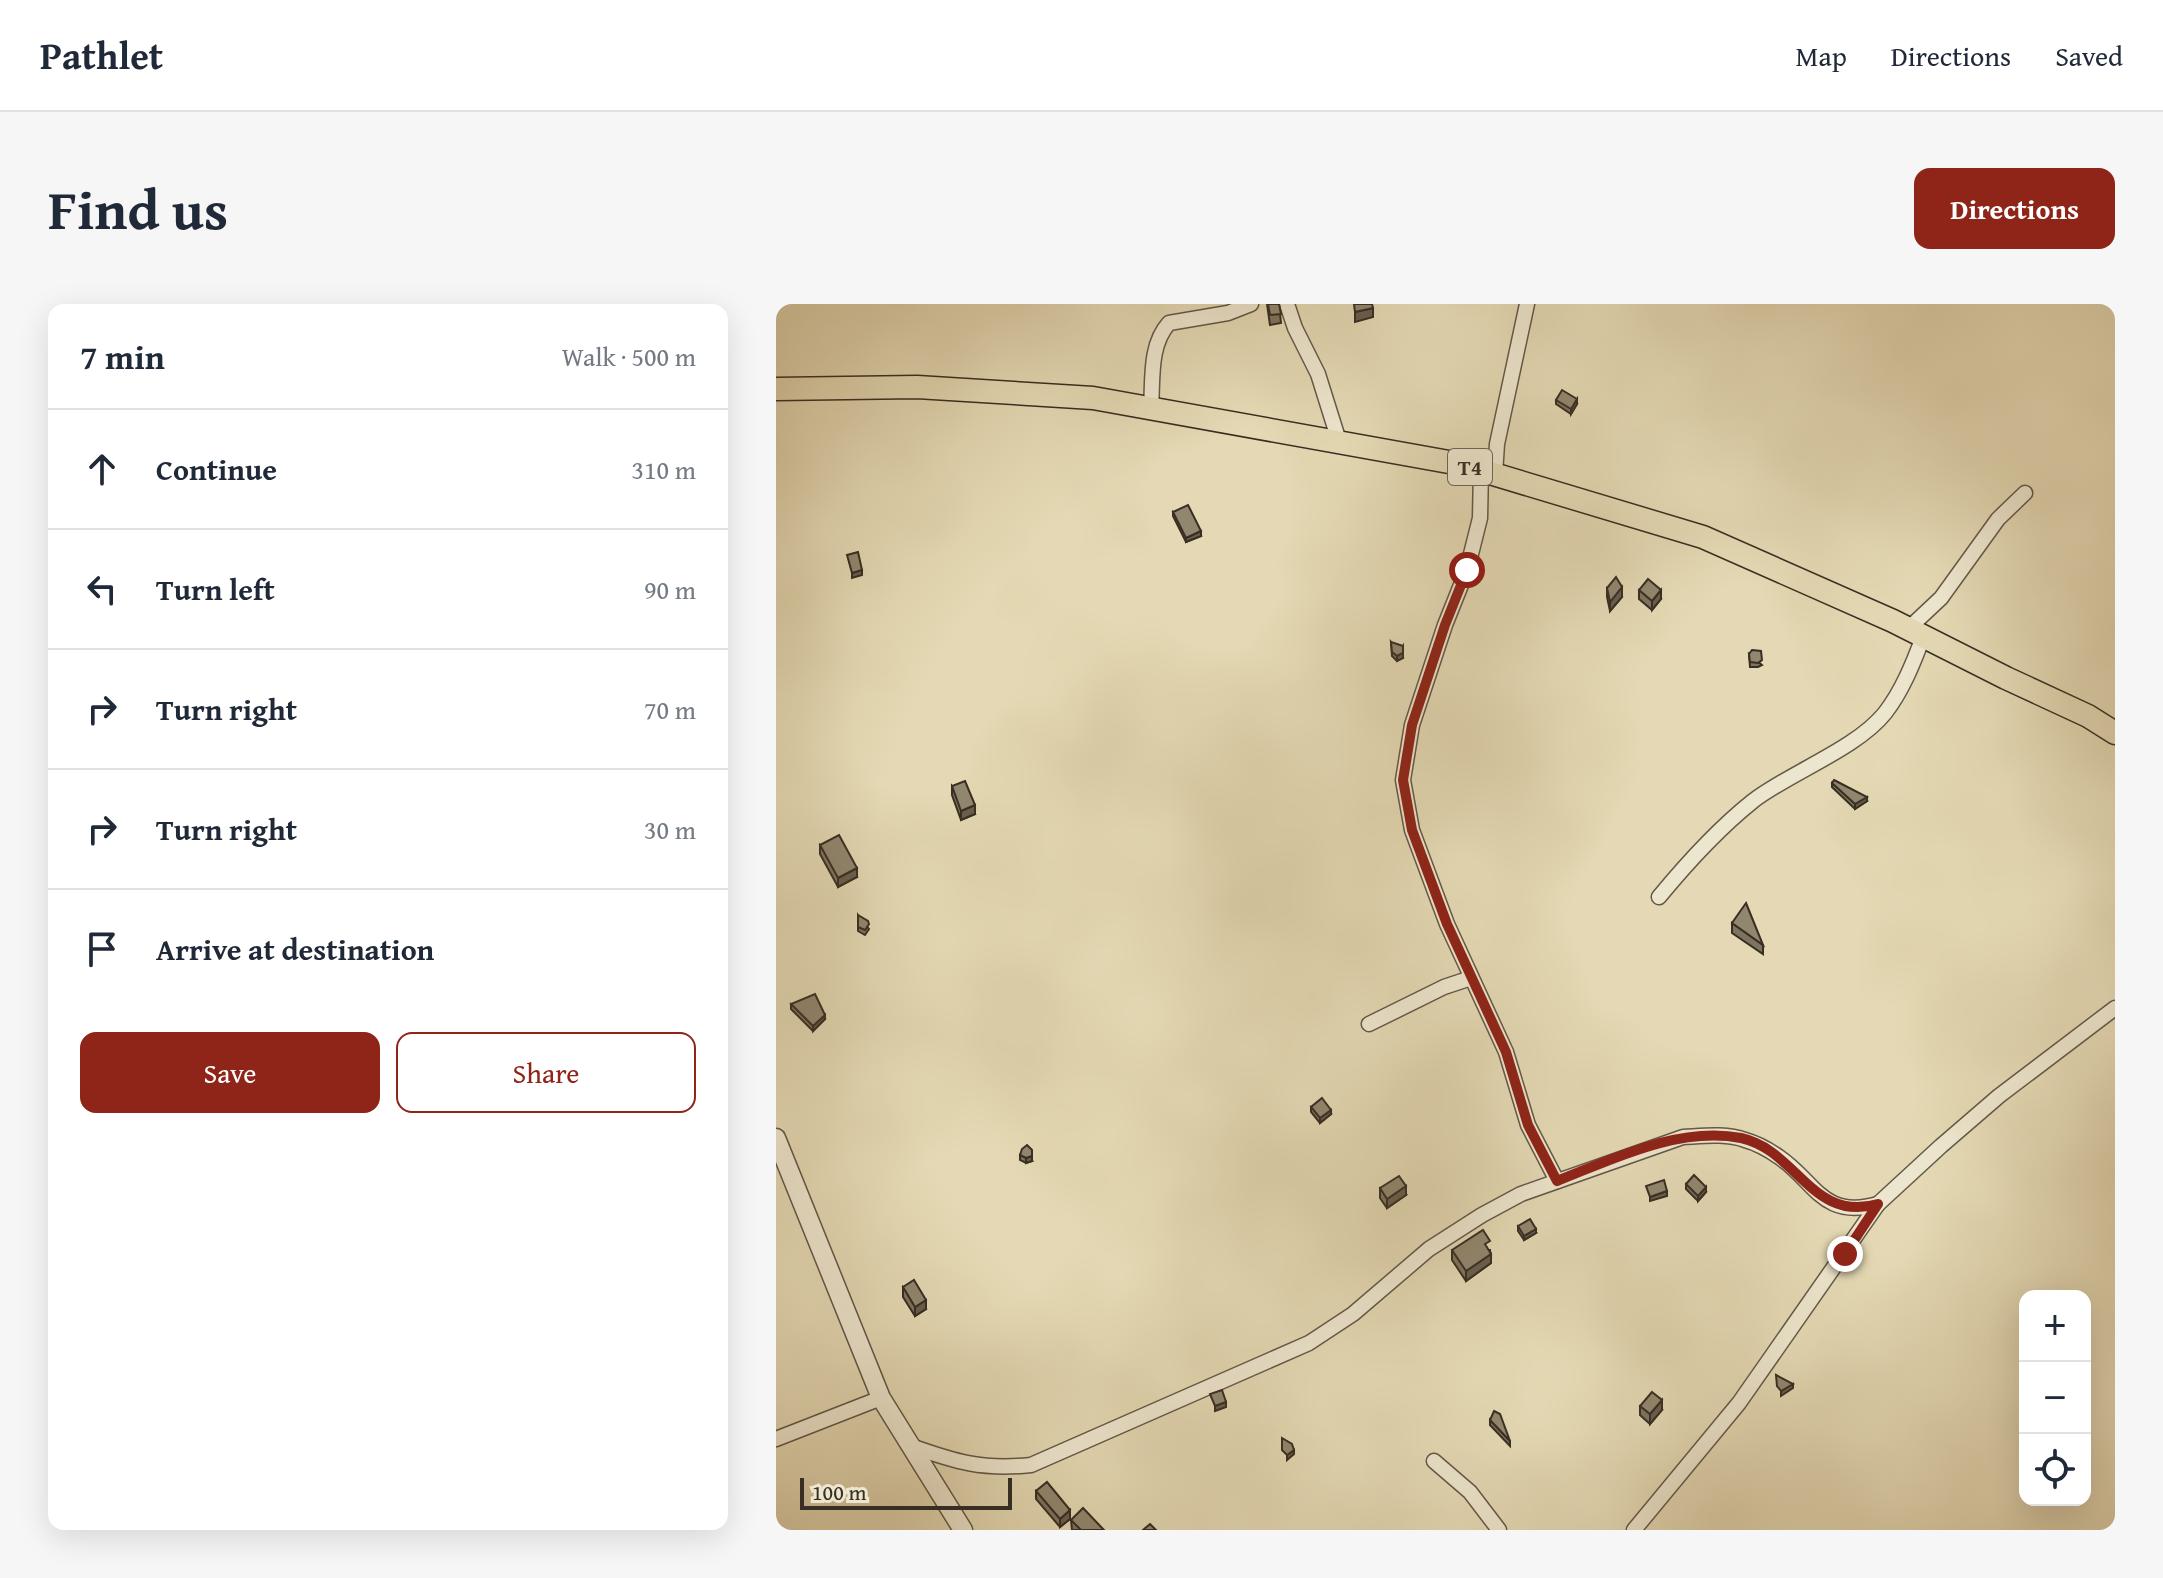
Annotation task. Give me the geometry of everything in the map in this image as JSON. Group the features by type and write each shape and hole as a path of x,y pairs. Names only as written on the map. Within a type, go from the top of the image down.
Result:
{"highway":[{"name":"T4","path":"776,389 917,387 1093,398 1339,441 1488,472 1703,537 1916,633 2088,716 2115,733"}],"street":[{"path":"1151,408 1154,356 1160,334 1169,323 1228,313 1251,304"},
{"path":"1287,304 1295,328 1318,374 1339,441"},
{"path":"1527,304 1467,570 1412,725 1403,780 1412,830 1447,924 1506,1052 1528,1125 1557,1181"},
{"path":"1659,897 1690,861 1752,802 1847,743 1884,715 1911,669 1916,633 1998,519 2025,493"},
{"path":"1369,1024 1444,987 1471,978"},
{"path":"1634,1530 1739,1403 1878,1204 1999,1096 2115,1008"},
{"path":"911,1446 953,1461 995,1469 1031,1465 1309,1343 1353,1314 1429,1249 1521,1194 1683,1137 1712,1135 1744,1139 1780,1157 1814,1192 1833,1203 1864,1208 1878,1204"},
{"path":"777,1143 881,1398 963,1530"},
{"path":"776,1439 881,1398"},
{"path":"1434,1461 1470,1492 1499,1530"}],"building":[{"path":"1268,304 1279,304 1281,314 1270,315"},
{"path":"1354,304 1372,304 1373,308 1355,312"},
{"path":"1562,390 1577,399 1571,409 1556,400"},
{"path":"1188,505 1201,531 1186,538 1173,512"},
{"path":"858,552 862,570 852,573 847,555"},
{"path":"1616,577 1622,587 1610,602 1607,588"},
{"path":"1648,579 1661,590 1652,601 1639,590"},
{"path":"1391,642 1403,646 1403,653 1397,656 1392,652"},
{"path":"1752,650 1761,651 1762,660 1758,663 1750,662"},
{"path":"1834,780 1867,797 1855,804 1832,783"},
{"path":"965,781 975,805 961,811 952,786"},
{"path":"839,835 857,868 838,878 820,845"},
{"path":"1746,903 1763,945 1732,923"},
{"path":"858,915 868,921 865,930 858,927"},
{"path":"815,994 825,1015 813,1026 791,1004"},
{"path":"1322,1098 1331,1110 1320,1118 1311,1107"},
{"path":"1027,1145 1032,1150 1032,1156 1026,1158 1020,1155"},
{"path":"1694,1175 1706,1187 1698,1196 1686,1184"},
{"path":"1399,1176 1406,1186 1387,1199 1380,1188"},
{"path":"1664,1180 1667,1191 1650,1197 1646,1186"},
{"path":"1530,1219 1536,1229 1524,1236 1518,1226"},
{"path":"1483,1230 1490,1241 1485,1244 1491,1254 1466,1271 1452,1250"},
{"path":"914,1280 926,1300 915,1307 903,1287"},
{"path":"1776,1375 1793,1384 1781,1391"},
{"path":"1222,1390 1226,1402 1215,1406 1210,1394"},
{"path":"1652,1392 1662,1400 1650,1414 1640,1406"},
{"path":"1494,1411 1500,1414 1510,1441 1490,1420"},
{"path":"1282,1438 1292,1444 1294,1450 1287,1455 1282,1450"},
{"path":"1047,1482 1070,1510 1060,1519 1036,1491"},
{"path":"1083,1508 1104,1530 1081,1530 1071,1520"}],"route":[{"path":"1467,570 1412,725 1403,780 1412,830 1447,924 1506,1052 1528,1125 1557,1181 1683,1137 1712,1135 1744,1139 1780,1157 1814,1192 1833,1203 1864,1208 1878,1204 1845,1254"}]}
